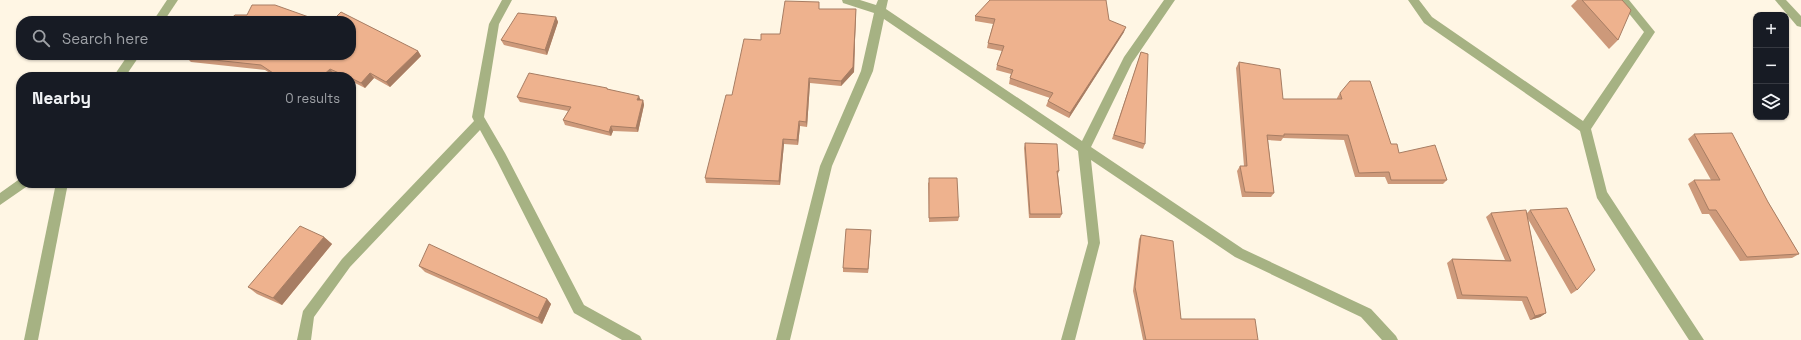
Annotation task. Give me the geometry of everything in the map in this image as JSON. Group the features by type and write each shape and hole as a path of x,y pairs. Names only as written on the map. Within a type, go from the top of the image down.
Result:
{"street":[{"path":"162,16 173,0"},
{"path":"507,0 494,24 478,117 579,309 635,340"},
{"path":"847,0 882,6 1084,148 1239,253 1366,313 1391,340"},
{"path":"1068,340 1094,243 1084,148 1128,60 1170,0"},
{"path":"1413,0 1428,20 1585,128 1601,194 1697,340"},
{"path":"1585,128 1650,32 1623,0"},
{"path":"1780,0 1801,23"},
{"path":"783,340 826,166 867,71 882,6"},
{"path":"122,72 131,60"},
{"path":"304,340 308,315 346,262 481,121"},
{"path":"0,200 16,188"},
{"path":"31,340 61,188"}],"building":[{"path":"990,0 1106,0 1109,20 1126,27 1070,113 1048,101 1053,93 1010,78 1013,70 997,65 1004,46 988,43 995,19 975,16"},
{"path":"1582,0 1622,0 1631,10 1618,40"},
{"path":"785,1 819,2 819,9 856,9 853,67 841,81 809,78 806,122 799,121 797,140 783,139 779,181 705,178 726,95 732,95 744,39 761,40 761,34 780,34"},
{"path":"252,5 275,5 306,16 234,16 247,15"},
{"path":"341,12 349,16 337,16"},
{"path":"518,13 556,17 545,50 501,40"},
{"path":"356,20 418,51 386,82 370,73 361,83 356,80 356,72 337,72 330,69 327,72 272,72 261,65 214,60 356,60"},
{"path":"1141,52 1148,54 1145,144 1114,135"},
{"path":"1239,62 1280,69 1283,99 1342,99 1340,93 1350,81 1370,81 1391,144 1397,144 1399,153 1435,145 1447,180 1391,180 1389,172 1359,173 1348,135 1267,135 1274,193 1245,192 1240,166 1247,166"},
{"path":"529,73 607,88 639,96 637,100 643,100 636,128 611,126 609,132 563,120 571,107 517,97"},
{"path":"1732,133 1768,202 1799,254 1747,257 1716,210 1709,210 1694,180 1720,180 1694,134"},
{"path":"1025,143 1057,144 1059,171 1057,171 1062,214 1030,214"},
{"path":"929,178 957,178 959,217 929,218"},
{"path":"1567,208 1595,270 1577,290 1530,210"},
{"path":"1526,210 1546,313 1535,316 1527,297 1462,295 1452,259 1511,261 1491,213"},
{"path":"300,226 324,237 273,298 248,287"},
{"path":"846,229 871,230 868,269 843,268"},
{"path":"1141,235 1173,241 1181,319 1255,319 1258,340 1146,340 1135,287"},
{"path":"429,244 547,299 538,318 419,266"}]}
